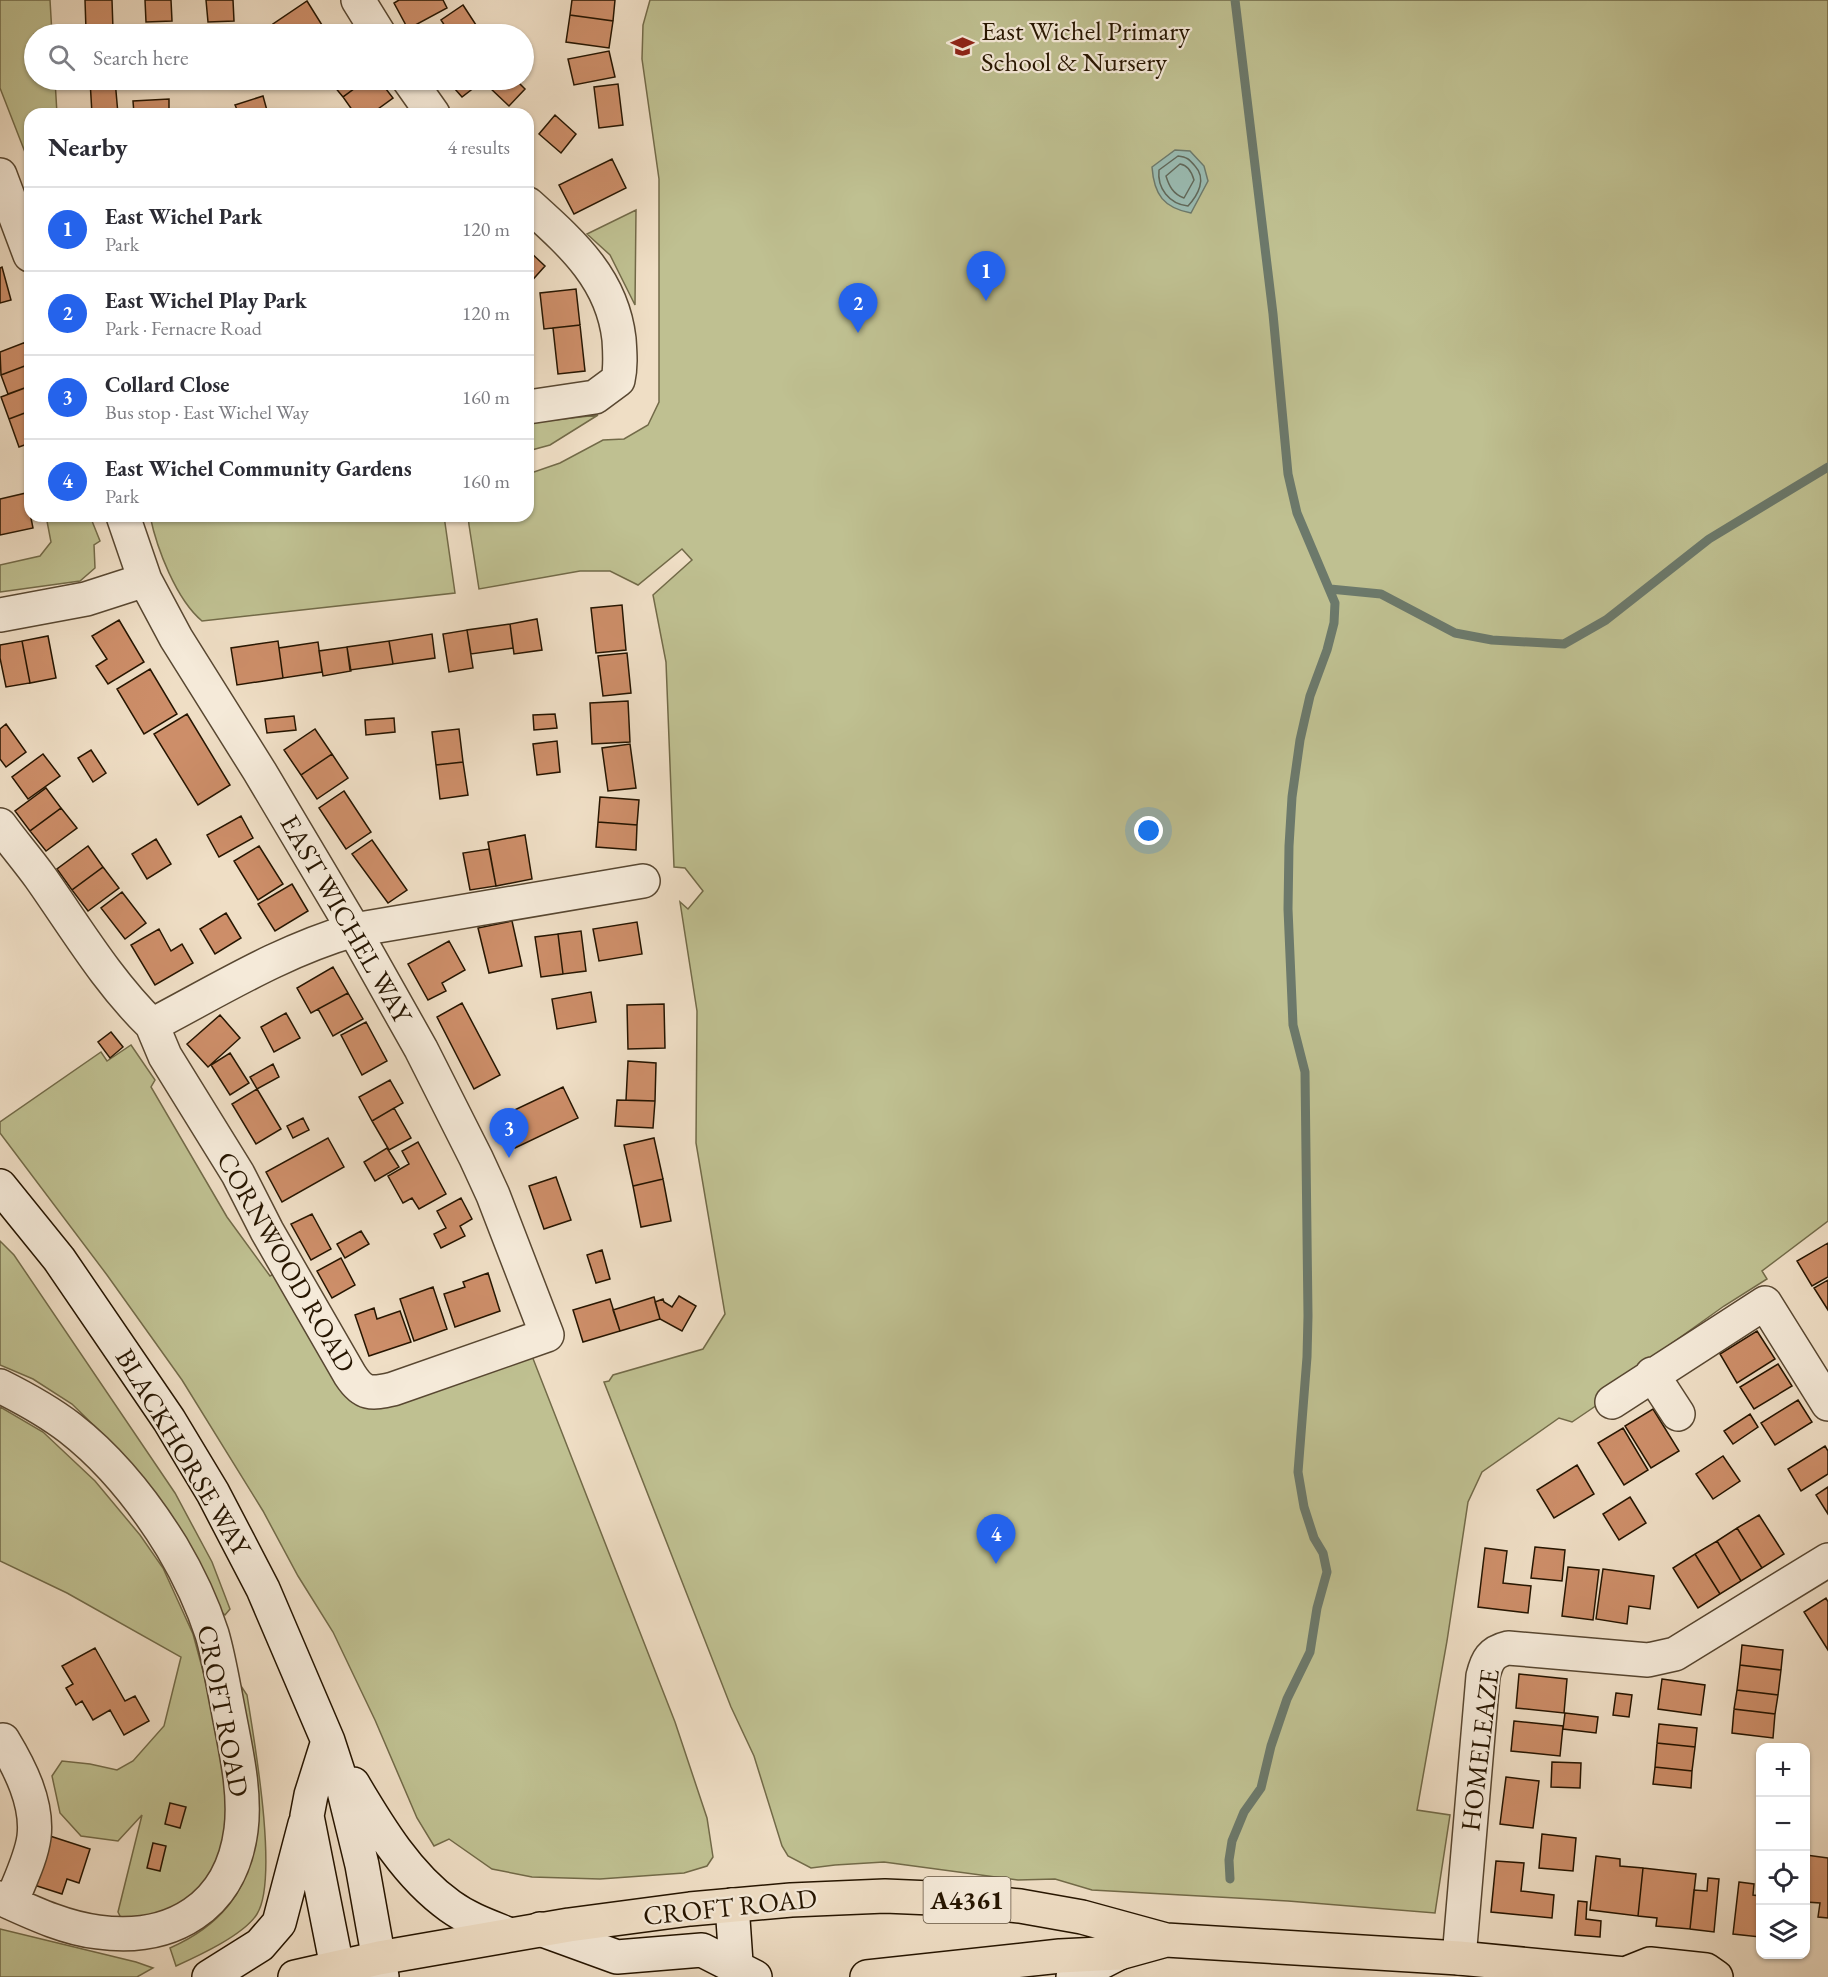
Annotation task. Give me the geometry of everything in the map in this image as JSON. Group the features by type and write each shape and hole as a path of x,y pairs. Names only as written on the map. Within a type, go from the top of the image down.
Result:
{"main road":[{"name":"CROFT ROAD","path":"295,1977 380,1967 524,1932 679,1910 870,1896 955,1899 1020,1906 1082,1917 1166,1940 1459,1958 1627,1976 1650,1964 1706,1970 1716,1977"},
{"name":"CROFT ROAD","path":"867,1977 1060,1956 1119,1953 1166,1940"}],"street":[{"path":"358,0 373,24"},
{"path":"416,90 428,108"},
{"path":"0,175 21,242"},
{"path":"534,209 566,238 585,260 611,301 617,321 621,366 618,381 595,397 534,406"},
{"name":"EAST WICHEL WAY","path":"125,522 145,580 176,638 260,772 354,930 421,1049 493,1195 547,1335"},
{"path":"0,615 86,599 145,580"},
{"path":"0,825 39,876 97,961 130,1003 152,1025 268,962 322,939 354,930 643,881"},
{"name":"CORNWOOD ROAD","path":"152,1025 165,1056 238,1174 267,1231 357,1385 364,1391 376,1393 393,1389 547,1335"},
{"name":"BLACKHORSE WAY","path":"0,1186 41,1236 169,1420 202,1474 263,1590 328,1741 349,1809 380,1967"},
{"path":"1612,1402 1765,1303 1828,1404"},
{"path":"1652,1374 1678,1414"},
{"name":"CROFT ROAD","path":"0,1386 31,1402 69,1427 103,1457 135,1494 190,1579 214,1641 231,1724 240,1787 238,1845 229,1874 210,1900 196,1913 171,1926 155,1931 99,1932 64,1925 6,1901 31,1848 34,1823 32,1805 24,1782 16,1761 3,1740"},
{"name":"HOMELEAZE","path":"1459,1958 1484,1676 1487,1661 1492,1655 1508,1648 1648,1660 1660,1658 1682,1649 1828,1560"},
{"path":"209,1977 260,1945 279,1923 311,1795 328,1741"},
{"path":"328,1741 377,1825 401,1857 448,1905 473,1920 617,1957 699,1950 742,1974"},
{"path":"307,1816 338,1972"},
{"path":"732,1905 742,1974"},
{"path":"1073,1977 1119,1953"}],"green space":[{"path":"0,0 50,0 51,24 24,24 24,90 56,90 57,108 24,108 24,150 0,88"},
{"path":"650,0 1828,0 1828,1221 1762,1271 1767,1279 1724,1306 1601,1394 1603,1401 1572,1422 1559,1418 1482,1472 1468,1502 1447,1641 1417,1810 1450,1815 1435,1913 1288,1901 1092,1890 1055,1879 1018,1880 884,1862 811,1868 788,1856 782,1846 754,1756 731,1707 604,1382 609,1381 613,1375 703,1349 725,1314 696,1143 697,1011 680,902 688,909 703,891 685,868 674,867 666,662 653,595 692,560 682,549 638,585 610,571 580,571 479,589 469,522 534,522 534,472 560,463 603,440 624,439 648,425 659,402 659,179 642,59 643,25"},
{"path":"636,210 635,305 610,255 587,234"},
{"path":"598,415 550,445 534,449 534,422"},
{"path":"47,522 92,522 100,541 94,545 95,568 80,581 0,592 0,565 40,556 51,542"},
{"path":"152,522 445,522 455,593 202,621 176,587 157,543"},
{"path":"131,1045 155,1080 151,1087 227,1217 270,1276 277,1272 343,1390 532,1356 675,1722 707,1818 713,1857 707,1866 684,1873 600,1879 532,1877 492,1869 449,1839 434,1846 417,1818 375,1720 333,1632 298,1576 263,1511 182,1380 107,1275 0,1133 0,1122 101,1052 107,1061"},
{"path":"0,1241 14,1255 175,1493 212,1562 230,1609 225,1615 217,1608 163,1506 122,1453 72,1404 33,1379 0,1365"},
{"path":"0,1407 43,1432 95,1481 140,1535 163,1568 193,1634 203,1671 224,1765 228,1803 225,1855 192,1902 124,1924 118,1912 142,1815 118,1841 81,1836 60,1813 52,1776 62,1761 117,1770 133,1761 164,1726 181,1657 67,1593 0,1561"},
{"path":"241,1686 247,1695 263,1808 266,1871 263,1896 257,1914 242,1930 176,1966 170,1948 208,1926 233,1899 248,1869 255,1836 256,1800"},
{"path":"0,1929 153,1968 137,1977 0,1977"}],"water":[{"path":"1175,150 1190,151 1204,166 1208,181 1191,213 1167,204 1155,185 1152,167"}],"building":[{"path":"85,0 112,0 113,24 86,24"},
{"path":"145,0 171,0 172,21 146,22"},
{"path":"206,0 233,0 234,21 208,22"},
{"path":"399,0 443,0 447,8 417,24 405,24 394,3"},
{"path":"572,0 615,0 613,21 570,15"},
{"path":"307,1 321,24 273,24"},
{"path":"463,5 475,24 444,24 441,20"},
{"path":"570,15 613,21 609,48 566,42"},
{"path":"609,51 615,77 574,85 568,59"},
{"path":"618,84 623,125 599,128 594,87"},
{"path":"91,90 116,90 117,108 92,108"},
{"path":"337,90 352,90 343,97"},
{"path":"352,90 387,90 393,98 379,108 351,108 343,97"},
{"path":"456,90 471,90 462,97"},
{"path":"492,90 524,90 509,106"},
{"path":"263,96 266,108 236,108 235,105"},
{"path":"169,99 169,108 134,108 133,101"},
{"path":"555,115 576,134 561,153 539,134"},
{"path":"612,159 626,188 574,214 559,185"},
{"path":"534,256 545,266 534,278"},
{"path":"2,267 11,300 0,303 0,268"},
{"path":"576,289 580,325 544,329 540,293"},
{"path":"580,325 585,371 558,374 553,328"},
{"path":"24,343 24,366 1,375 0,352"},
{"path":"24,366 24,388 8,394 1,375"},
{"path":"24,388 24,413 9,419 1,397"},
{"path":"24,413 24,445 19,447 9,419"},
{"path":"24,493 24,522 32,522 33,528 0,535 0,499"},
{"path":"622,605 626,650 596,653 591,608"},
{"path":"537,619 542,650 514,654 510,624"},
{"path":"119,620 144,662 108,684 96,666 107,659 92,636"},
{"path":"510,624 513,648 471,654 467,630"},
{"path":"467,630 473,668 449,672 443,634"},
{"path":"432,634 435,658 393,664 389,641"},
{"path":"48,636 56,678 30,683 22,641"},
{"path":"22,641 30,683 6,687 0,658 0,645"},
{"path":"278,641 283,678 237,685 231,648"},
{"path":"389,641 393,664 350,670 347,647"},
{"path":"318,642 322,672 283,678 279,648"},
{"path":"347,647 351,671 323,676 319,651"},
{"path":"627,653 631,693 603,696 598,656"},
{"path":"150,669 177,714 144,734 117,689"},
{"path":"628,701 630,742 592,744 590,703"},
{"path":"187,714 230,785 198,805 154,734"},
{"path":"555,714 557,728 534,730 533,715"},
{"path":"294,716 296,730 267,733 265,719"},
{"path":"394,718 395,732 366,735 365,720"},
{"path":"6,724 26,752 6,767 0,759 0,729"},
{"path":"315,729 332,754 301,775 284,750"},
{"path":"459,729 463,762 436,765 432,732"},
{"path":"557,741 560,772 537,775 533,744"},
{"path":"630,744 636,788 608,791 602,748"},
{"path":"91,750 106,773 93,782 78,758"},
{"path":"43,754 60,776 28,799 12,777"},
{"path":"332,754 348,778 317,799 301,775"},
{"path":"463,762 468,795 440,799 436,765"},
{"path":"46,788 61,808 30,831 15,811"},
{"path":"344,791 371,832 346,849 319,808"},
{"path":"600,797 639,800 637,825 598,822"},
{"path":"61,808 77,828 46,851 30,831"},
{"path":"241,816 253,838 219,857 207,835"},
{"path":"598,822 637,825 636,850 596,847"},
{"path":"525,835 532,879 496,886 488,842"},
{"path":"156,839 171,864 147,879 132,854"},
{"path":"372,840 407,890 388,903 352,854"},
{"path":"88,846 103,867 72,890 57,869"},
{"path":"259,846 283,884 258,900 234,861"},
{"path":"489,849 496,886 470,890 463,853"},
{"path":"103,867 119,888 88,911 72,890"},
{"path":"292,884 308,911 275,931 258,904"},
{"path":"122,892 146,923 125,939 101,908"},
{"path":"226,913 241,938 215,954 200,929"},
{"path":"512,921 522,966 489,973 478,928"},
{"path":"637,922 642,954 599,961 593,929"},
{"path":"159,929 171,951 182,944 193,963 155,985 131,945"},
{"path":"581,931 586,971 563,974 558,934"},
{"path":"558,934 563,974 541,977 535,937"},
{"path":"449,941 465,970 442,983 446,991 428,1000 408,964"},
{"path":"333,967 348,993 311,1013 297,988"},
{"path":"591,992 596,1022 557,1029 552,999"},
{"path":"348,993 363,1019 333,1036 318,1009"},
{"path":"462,1003 500,1075 474,1089 437,1017"},
{"path":"664,1004 665,1048 628,1049 627,1005"},
{"path":"286,1013 300,1038 274,1052 261,1027"},
{"path":"220,1015 240,1038 208,1067 187,1044"},
{"path":"366,1022 387,1061 362,1075 341,1035"},
{"path":"111,1032 123,1047 110,1058 98,1042"},
{"path":"230,1053 249,1083 230,1095 211,1065"},
{"path":"628,1061 656,1063 655,1101 626,1100"},
{"path":"273,1064 279,1077 257,1089 250,1077"},
{"path":"390,1080 403,1103 372,1121 359,1097"},
{"path":"563,1087 578,1118 515,1148 500,1117"},
{"path":"257,1089 281,1129 256,1144 232,1104"},
{"path":"617,1100 655,1101 653,1128 615,1126"},
{"path":"394,1108 411,1138 389,1150 372,1121"},
{"path":"303,1118 309,1130 293,1138 287,1126"},
{"path":"328,1138 344,1167 282,1202 266,1172"},
{"path":"654,1138 663,1179 633,1186 624,1145"},
{"path":"418,1142 446,1194 419,1209 412,1198 403,1203 388,1176 409,1164 402,1151"},
{"path":"387,1148 399,1167 375,1181 364,1162"},
{"path":"556,1177 571,1220 544,1229 529,1186"},
{"path":"663,1179 671,1221 641,1227 633,1186"},
{"path":"461,1198 472,1219 460,1226 465,1236 441,1248 434,1234 446,1228 437,1211"},
{"path":"312,1214 331,1249 311,1260 291,1224"},
{"path":"361,1231 369,1244 345,1258 337,1244"},
{"path":"1828,1243 1828,1277 1812,1286 1797,1261"},
{"path":"602,1250 610,1279 596,1283 587,1255"},
{"path":"341,1258 355,1285 332,1298 317,1271"},
{"path":"488,1273 500,1311 455,1327 444,1294 465,1287 463,1282"},
{"path":"1828,1280 1828,1310 1814,1288"},
{"path":"433,1287 447,1329 414,1341 400,1299"},
{"path":"679,1296 696,1306 682,1331 660,1319 655,1302 663,1299 672,1307"},
{"path":"654,1297 660,1319 620,1331 613,1310"},
{"path":"610,1299 620,1331 583,1342 573,1310"},
{"path":"374,1308 377,1319 400,1311 411,1342 369,1356 355,1315"},
{"path":"1757,1331 1775,1359 1737,1383 1720,1354"},
{"path":"1778,1364 1792,1386 1754,1409 1740,1387"},
{"path":"1798,1400 1812,1422 1775,1445 1761,1423"},
{"path":"1653,1409 1679,1451 1651,1468 1625,1426"},
{"path":"1750,1414 1758,1427 1733,1444 1724,1431"},
{"path":"1623,1428 1648,1470 1624,1485 1598,1443"},
{"path":"1825,1446 1828,1451 1828,1474 1801,1491 1788,1469"},
{"path":"1723,1456 1740,1481 1713,1499 1696,1474"},
{"path":"1577,1465 1594,1494 1554,1518 1537,1490"},
{"path":"1828,1487 1828,1514 1816,1495"},
{"path":"1630,1497 1646,1523 1619,1540 1603,1514"},
{"path":"1759,1515 1784,1554 1762,1568 1737,1528"},
{"path":"1737,1528 1762,1568 1741,1581 1717,1541"},
{"path":"1717,1541 1741,1581 1720,1594 1695,1554"},
{"path":"1535,1547 1565,1550 1562,1581 1531,1578"},
{"path":"1485,1548 1507,1551 1503,1583 1531,1586 1528,1613 1478,1607"},
{"path":"1695,1554 1720,1594 1698,1608 1673,1568"},
{"path":"1568,1567 1599,1570 1593,1620 1562,1616"},
{"path":"1603,1569 1654,1576 1650,1609 1629,1606 1627,1624 1596,1619"},
{"path":"1826,1598 1828,1602 1828,1650 1804,1612"},
{"path":"1742,1645 1783,1650 1781,1670 1740,1665"},
{"path":"95,1648 125,1701 135,1696 149,1721 124,1735 110,1710 93,1720 82,1701 76,1705 66,1688 73,1684 62,1666"},
{"path":"1740,1665 1781,1670 1778,1695 1737,1690"},
{"path":"1519,1674 1567,1679 1564,1713 1516,1708"},
{"path":"1662,1679 1705,1685 1701,1715 1658,1709"},
{"path":"1737,1690 1778,1695 1775,1714 1734,1709"},
{"path":"1616,1693 1632,1695 1629,1717 1613,1715"},
{"path":"1734,1709 1775,1714 1773,1738 1732,1733"},
{"path":"1565,1713 1598,1717 1596,1733 1563,1729"},
{"path":"1514,1721 1563,1726 1560,1756 1511,1751"},
{"path":"1659,1724 1697,1728 1695,1747 1657,1743"},
{"path":"1657,1743 1695,1747 1692,1771 1655,1767"},
{"path":"1552,1762 1581,1763 1580,1788 1551,1787"},
{"path":"1655,1767 1692,1771 1691,1788 1653,1784"},
{"path":"1506,1777 1539,1781 1533,1828 1500,1824"},
{"path":"170,1803 186,1807 180,1828 165,1824"},
{"path":"1542,1834 1576,1838 1573,1871 1539,1868"},
{"path":"50,1836 90,1849 79,1883 67,1879 62,1894 34,1885"},
{"path":"153,1843 166,1846 160,1871 147,1868"},
{"path":"1596,1856 1620,1859 1620,1866 1643,1868 1638,1916 1590,1910"},
{"path":"1810,1856 1828,1858 1828,1918 1818,1917 1820,1903 1810,1902"},
{"path":"1496,1861 1524,1863 1521,1891 1554,1895 1552,1918 1491,1912"},
{"path":"1643,1868 1696,1874 1690,1929 1656,1926 1657,1918 1638,1916"},
{"path":"1708,1878 1719,1879 1714,1932 1690,1929 1694,1890 1707,1891"},
{"path":"1739,1882 1754,1884 1756,1937 1733,1934"},
{"path":"1578,1901 1587,1902 1586,1919 1601,1921 1600,1937 1575,1935"}],"waterway":[{"path":"1230,1879 1229,1860 1232,1841 1244,1812 1261,1788 1271,1746 1287,1699 1310,1652 1317,1608 1327,1572 1323,1553 1314,1538 1304,1507 1298,1472 1308,1316 1305,1072 1293,1025 1288,909 1292,797 1300,740 1310,696 1334,623 1335,603 1297,513 1288,474 1273,314 1235,0"},
{"path":"1330,589 1381,594 1455,633 1492,640 1564,644 1606,620 1709,539 1828,467"}],"place":[{"name":"East Wichel Primary School & Nursery","path":"963,47"},
{"name":"East Wichel Park","path":"986,301"},
{"name":"East Wichel Play Park","path":"858,333"},
{"name":"Collard Close","path":"509,1158"},
{"name":"East Wichel Community Gardens","path":"996,1564"}]}
